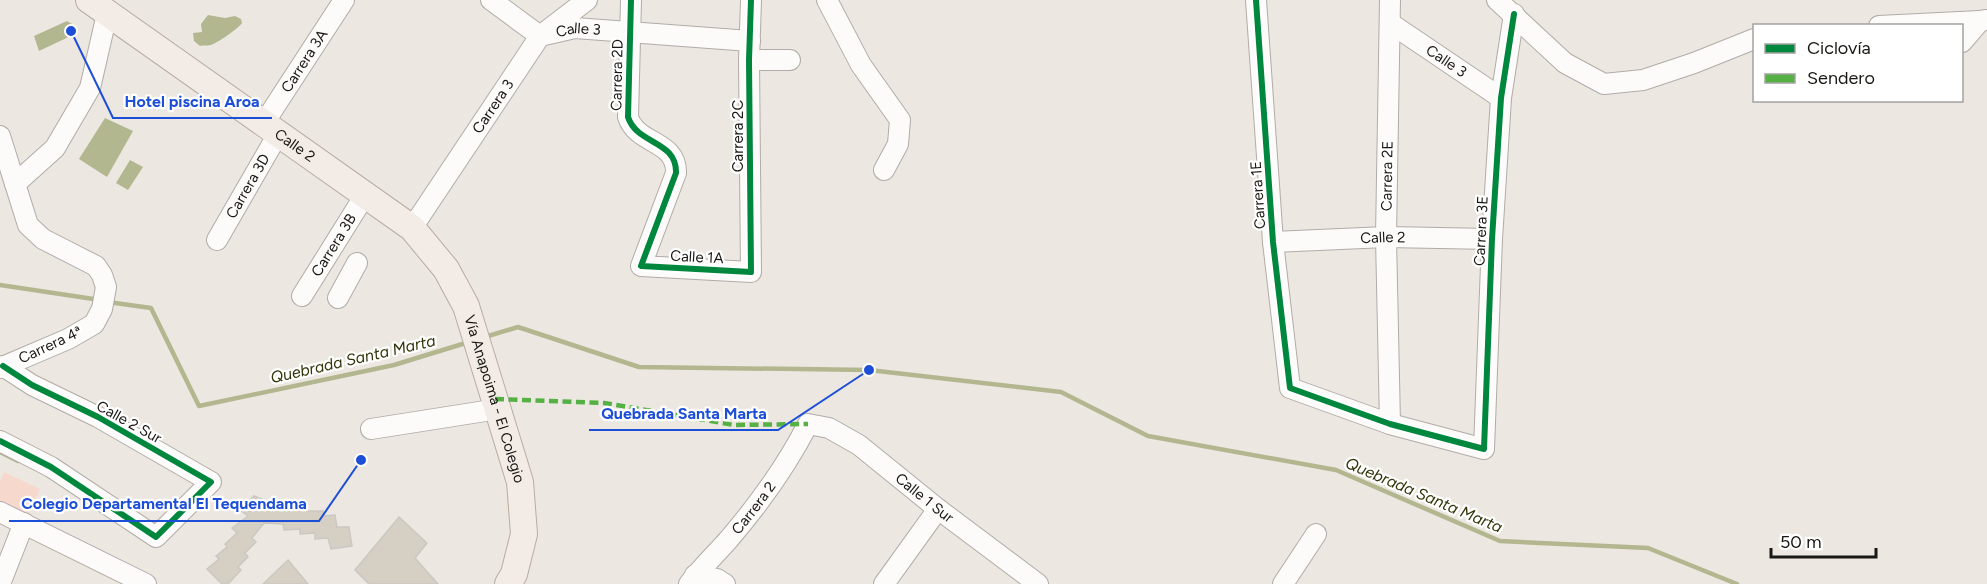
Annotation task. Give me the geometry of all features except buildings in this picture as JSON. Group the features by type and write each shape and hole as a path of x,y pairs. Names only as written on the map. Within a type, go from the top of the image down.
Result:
{"main road":[{"name":"Calle 2","path":"103,4 412,228"},
{"name":"Vía Anapoima - El Colegio","path":"412,228 446,269 466,306 520,482 524,534 514,574 508,584"}],"street":[{"name":"Carrera 3A","path":"271,128 344,0"},
{"name":"Calle 3","path":"491,0 540,36 575,28 630,33 750,50 790,60"},
{"name":"Carrera 3","path":"412,228 540,36 587,0"},
{"name":"Carrera 2D","path":"631,0 628,117 631,126 639,134 671,153 676,164 676,173 641,266"},
{"name":"Carrera 2C","path":"751,0 751,272"},
{"path":"827,0 861,64 900,120 898,144 884,170"},
{"name":"Carrera 1E","path":"1256,0 1273,242 1290,388 1390,424"},
{"name":"Carrera 2E","path":"1390,0 1386,237 1390,424"},
{"path":"1497,0 1565,63 1604,84 1643,80 1753,40"},
{"path":"15,184 55,148 90,88 103,4"},
{"name":"Carrera 3E","path":"1390,424 1484,449 1492,239 1501,98 1514,14"},
{"path":"1921,24 1984,21"},
{"path":"1963,41 1984,21"},
{"name":"Calle 3","path":"1390,23 1501,98"},
{"name":"Carrera 3D","path":"217,240 271,128"},
{"name":"Carrera 4ª","path":"0,136 28,225 43,239 96,266 106,287 102,309 94,324 68,339 1,367"},
{"name":"Carrera 3B","path":"302,296 365,195"},
{"name":"Calle 2","path":"1273,242 1386,237 1492,239"},
{"path":"323,262 353,271 338,298"},
{"name":"Calle 1A","path":"641,266 751,272"},
{"name":"Calle 2 Sur","path":"0,441 51,467 156,537 212,483 98,417 1,367"},
{"path":"371,429 498,409"},
{"name":"Calle 1 Sur","path":"808,424 829,428 859,445 1038,584"},
{"name":"Carrera 2","path":"692,580 764,494 808,424"},
{"path":"884,584 938,508"},
{"path":"0,512 146,584"},
{"path":"0,584 24,524"},
{"path":"1283,584 1316,534"},
{"path":"692,580 717,579 725,584"}],"shaded area":[{"path":"208,15 225,18 235,16 241,19 242,23 214,44 200,46 194,41 193,33 202,32 201,24"},
{"path":"67,21 72,24 69,25 75,34 39,51 34,36"},
{"path":"105,118 133,131 107,177 79,159"},
{"path":"130,160 143,167 128,190 116,183"},
{"path":"4,472 40,489 27,517 0,505 0,481"}],"waterway":[{"name":"Quebrada Santa Marta","path":"0,285 100,300"},
{"name":"Quebrada Santa Marta","path":"108,302 151,308 199,406 394,365 469,342"},
{"name":"Quebrada Santa Marta","path":"485,337 518,327 639,367 869,370 1061,392 1148,436 1336,470 1500,541 1648,548 1737,584"},
{"path":"0,452 18,461"}],"marked path":[{"path":"495,399 604,403 734,425 808,424"}],"cycle path":[{"path":"631,0 628,117 639,133 670,154 675,162 676,173 641,266 751,272 749,60 751,0"},
{"path":"1256,0 1273,242 1290,388 1390,424 1484,449 1492,239 1501,98 1514,14"},
{"path":"0,441 51,467 156,537 211,482 98,417 32,385 3,366"}],"place":[{"name":"Hotel piscina Aroa","path":"71,31"},
{"name":"Quebrada Santa Marta","path":"869,370"},
{"name":"Colegio Departamental El Tequendama","path":"361,460"}]}
